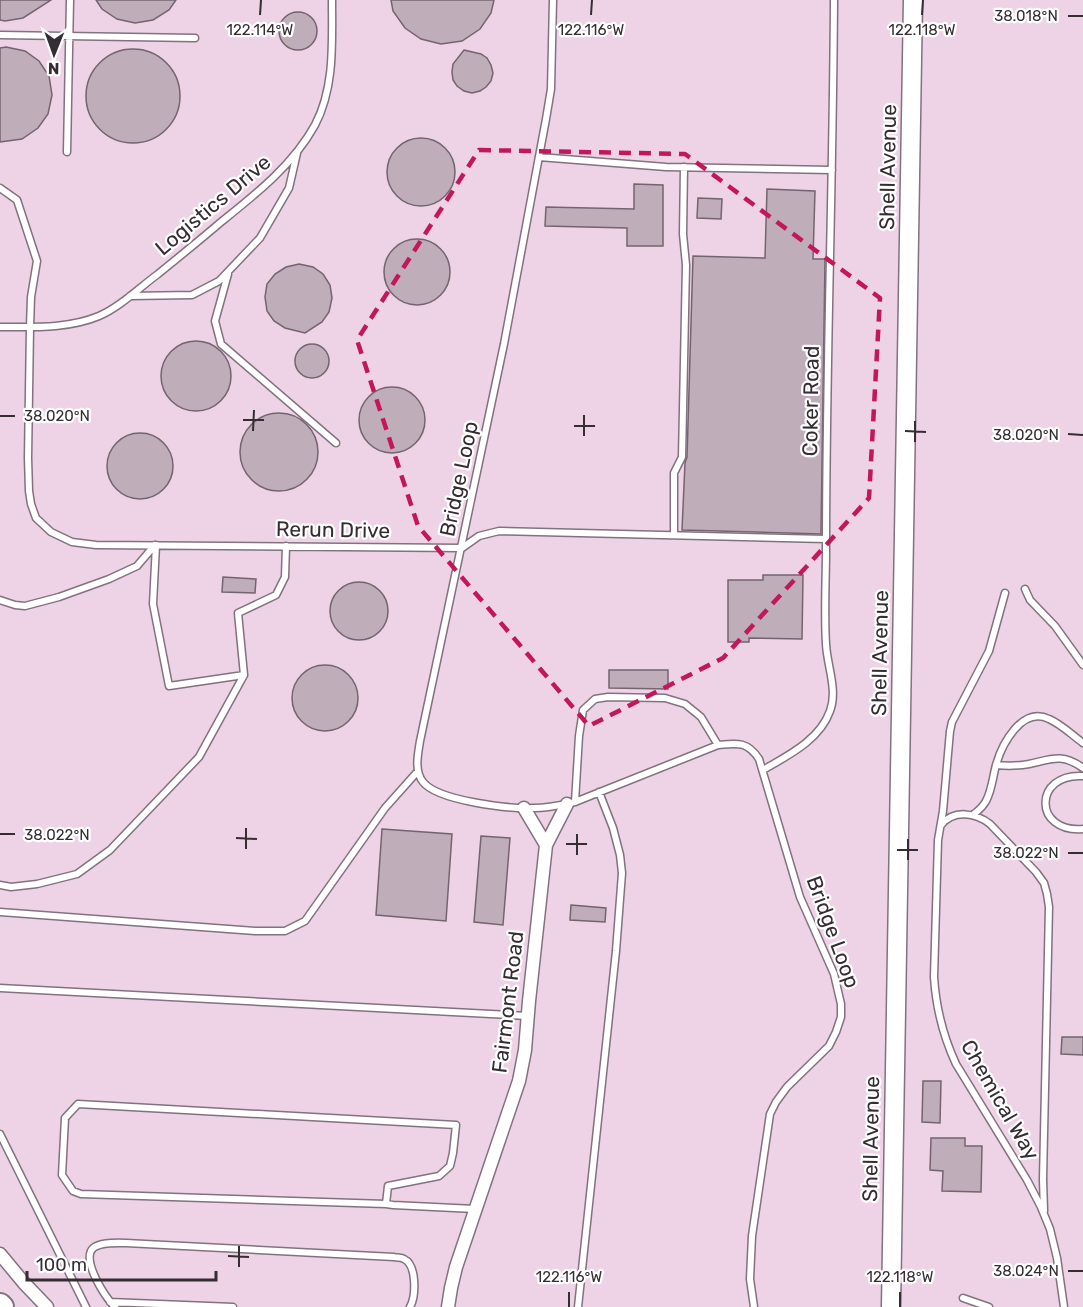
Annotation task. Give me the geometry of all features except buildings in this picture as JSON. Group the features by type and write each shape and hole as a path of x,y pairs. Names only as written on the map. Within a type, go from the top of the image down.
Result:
{"street":[{"name":"Shell Avenue","path":"891,1307 914,0"},
{"name":"Fairmont Road","path":"448,1307 456,1266 519,1081 525,1050 546,845 571,803"},
{"path":"524,808 546,845"},
{"path":"0,1254 47,1307"}],"lane":[{"path":"67,152 70,0"},
{"name":"Logistics Drive","path":"0,327 62,325 102,315 247,202 274,177 297,153 315,124 327,93 331,66 332,0"},
{"name":"Bridge Loop","path":"553,0 551,89 502,355 420,741 418,771 422,781 442,795 524,808 552,807 571,803 718,745 735,743 747,746 759,759 800,897 834,974 841,1017 829,1046 787,1087 770,1114 752,1236 750,1279 754,1307"},
{"name":"Coker Road","path":"763,770 809,740 823,725 830,713 833,699 826,641 826,539 834,0"},
{"path":"0,36 195,38"},
{"path":"129,296 192,295 219,281 260,238 289,188 297,153"},
{"path":"539,157 684,167 831,170"},
{"path":"674,535 674,473 682,457 686,265 683,234 684,167"},
{"name":"Rerun Drive","path":"0,188 16,200 37,261 30,327 28,474 31,504 36,518 51,532 72,542 462,548 479,536 498,531 826,539"},
{"path":"230,270 215,321 221,344 336,443"},
{"path":"0,600 25,606 59,597 137,566 156,545"},
{"path":"156,545 153,604 170,686 244,675"},
{"path":"0,885 37,884 77,873 111,850 198,757 244,675 238,613 276,595 285,576 286,546"},
{"path":"1025,590 1030,600 1055,626 1083,665"},
{"name":"Chemical Way","path":"1005,593 989,651 952,722 950,731 938,840 935,998 941,1026 956,1064 1027,1180 1050,1228 1064,1307"},
{"path":"571,803 584,710 595,699 608,697 665,698 685,704 701,717 718,745"},
{"path":"974,814 987,799 996,765 1006,741 1023,721 1038,716 1047,718 1083,743"},
{"path":"996,765 1030,764 1055,758 1075,763 1083,768"},
{"path":"0,912 255,931 285,931 305,921 385,808 418,771"},
{"path":"1083,776 1072,775 1053,784 1046,801 1046,810 1056,824 1066,829 1083,829"},
{"path":"578,1307 616,951 622,873 613,828 599,792"},
{"path":"939,828 945,820 953,816 974,814 983,818 1036,872 1044,883 1047,894 1044,1214"},
{"path":"0,988 528,1016"},
{"path":"386,1204 388,1186 439,1176 450,1166 456,1125 78,1104 65,1118 62,1175 73,1191 81,1194 476,1209"},
{"path":"0,1134 86,1307"},
{"path":"233,1307 112,1305 91,1269 90,1252 95,1246 111,1242 394,1257 405,1259 413,1270 413,1302 410,1307"},
{"path":"963,1298 989,1307"}],"highlighted area":[{"path":"479,150 685,154 880,298 869,498 723,658 589,726 418,526 357,340"}],"shaded area":[{"path":"0,0 1083,0 1083,1307 2,1307 0,1305"}]}
